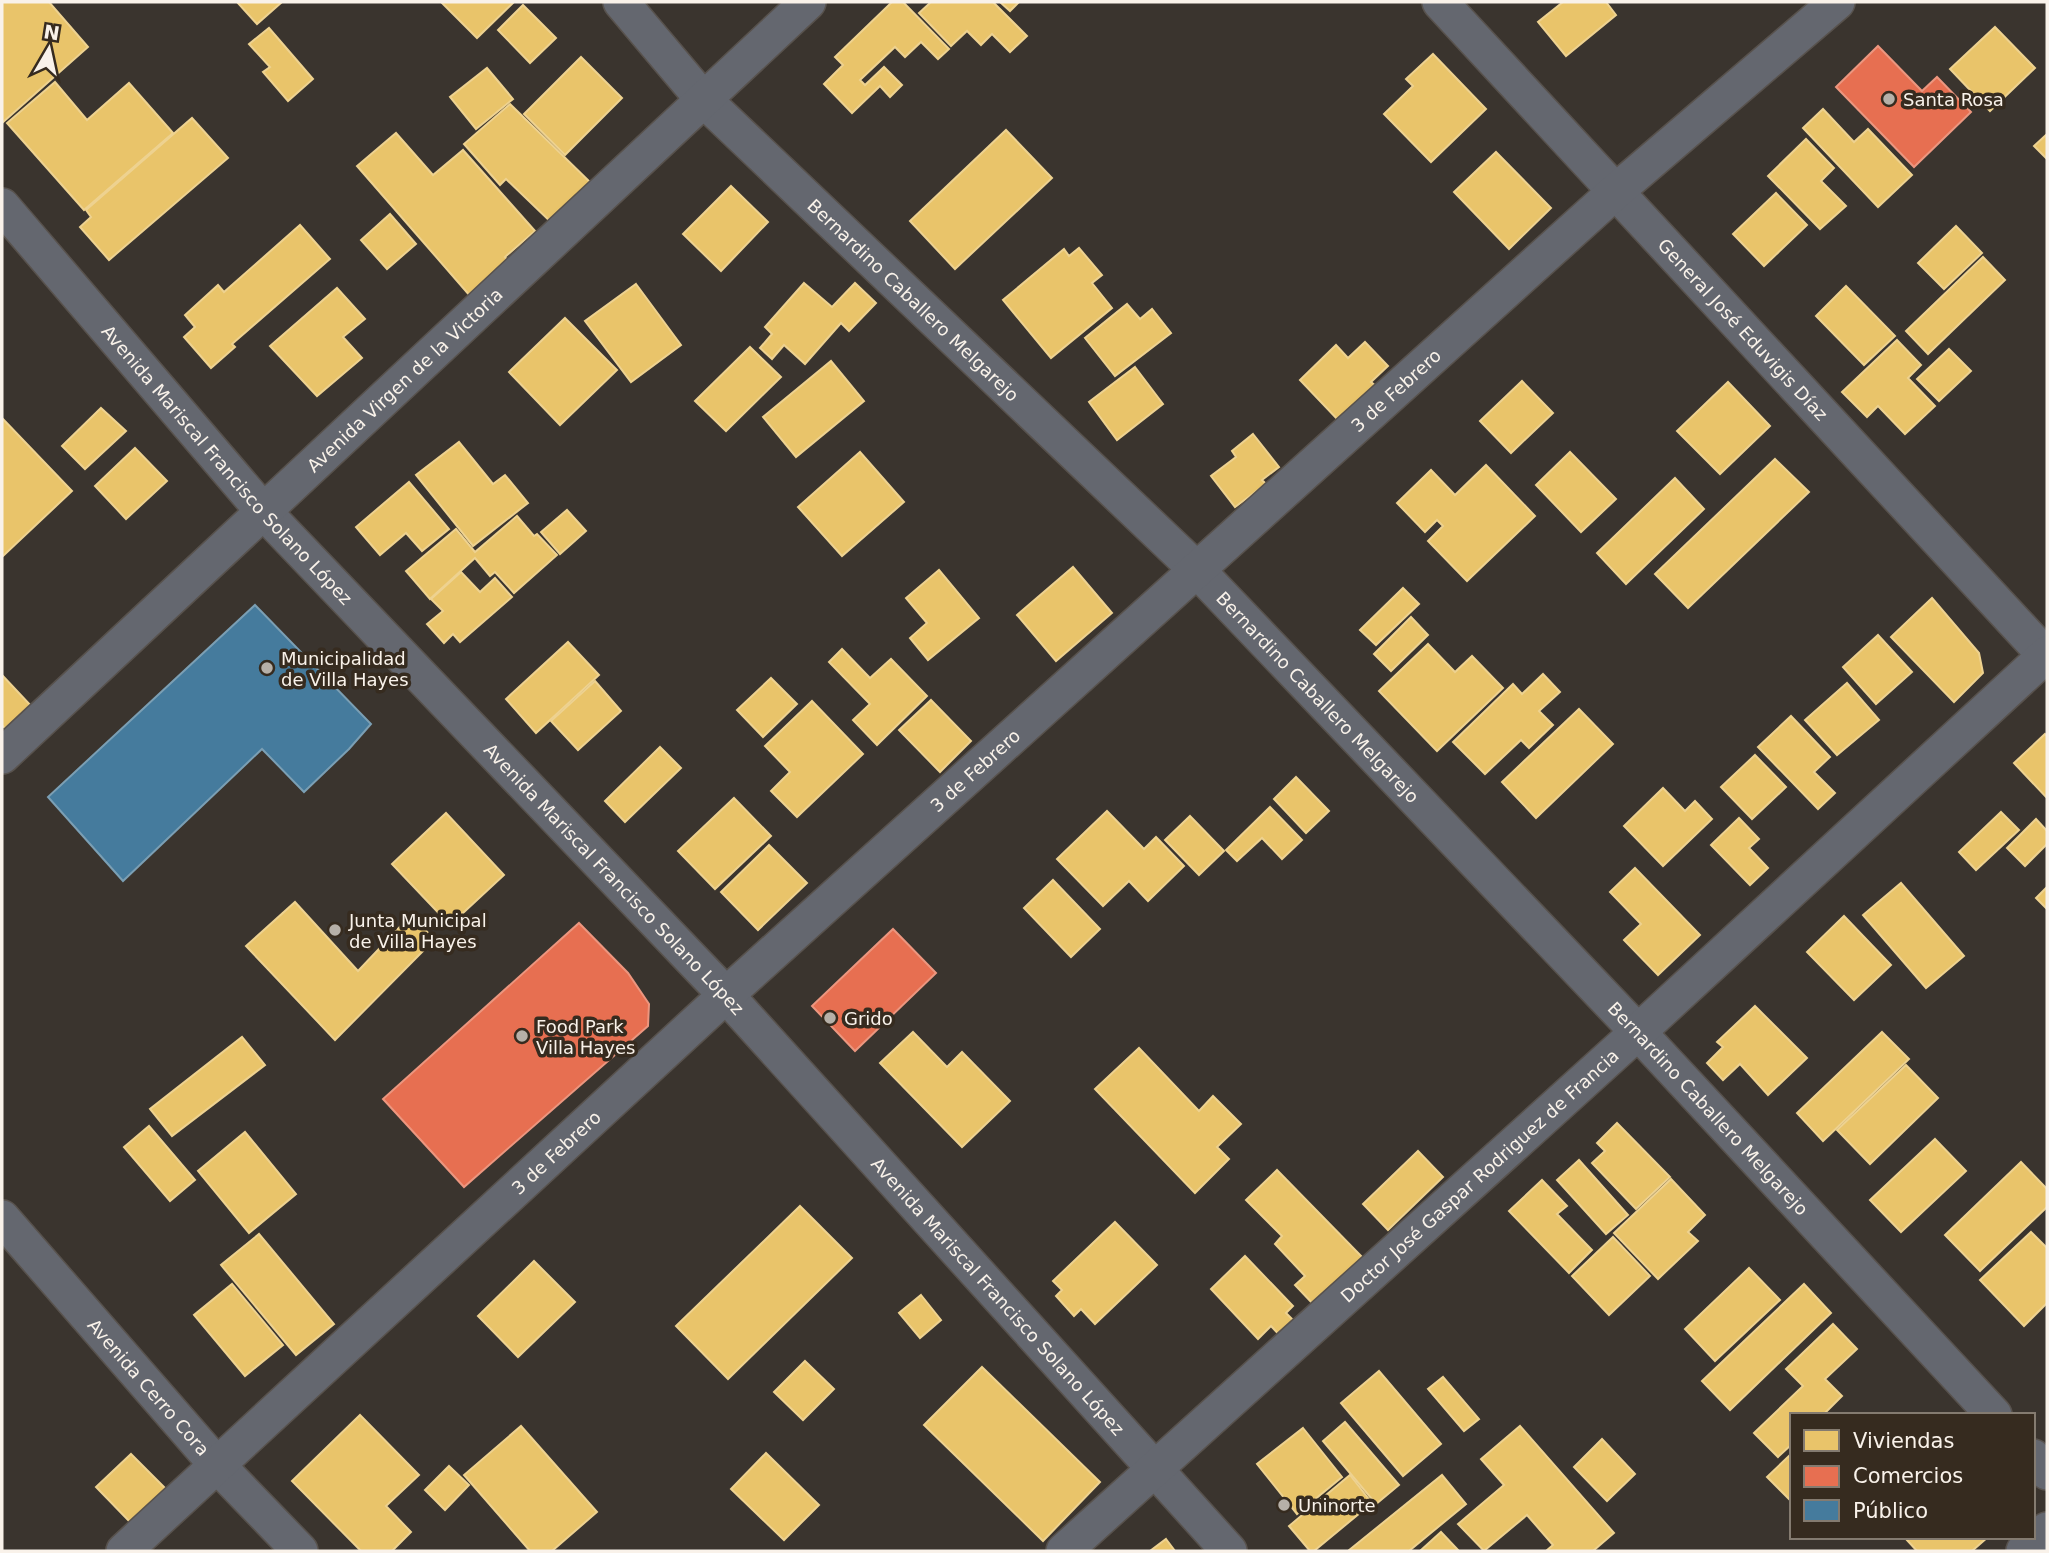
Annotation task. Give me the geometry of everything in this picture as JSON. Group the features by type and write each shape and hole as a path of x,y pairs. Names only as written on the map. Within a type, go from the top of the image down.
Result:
{"street":[{"name":"Bernardino Caballero Melgarejo","path":"621,2 702,98 1197,570 1638,1032 1992,1413"},
{"name":"Avenida Virgen de la Victoria","path":"2,756 702,98 808,2"},
{"name":"General José Eduvigis Díaz","path":"1440,2 2047,655"},
{"name":"3 de Febrero","path":"124,1551 726,995 1615,192 1837,2"},
{"name":"Avenida Mariscal Francisco Solano López","path":"2,206 263,511 726,995 1229,1551"},
{"name":"Doctor José Gaspar Rodriguez de Francia","path":"1064,1551 1638,1032 2047,655"},
{"name":"Avenida Cerro Cora","path":"2,1218 217,1465 300,1551"},
{"path":"2035,1459 2047,1472"},
{"path":"2024,1551 2047,1530"}],"building: Viviendas":[{"path":"2,2 49,2 88,47 2,123"},
{"path":"237,2 282,2 257,24"},
{"path":"441,2 514,2 477,38"},
{"path":"892,2 903,2 949,49 938,59 921,42 905,57 895,47 860,80 865,85 884,67 902,85 890,97 880,86 852,113 824,84 843,65 835,57"},
{"path":"931,2 993,2 1027,36 1010,52 992,34 981,45 967,31 951,46 919,13"},
{"path":"1000,2 1019,2 1010,11"},
{"path":"1563,2 1606,2 1616,15 1566,56 1538,22"},
{"path":"523,5 556,38 530,63 498,30"},
{"path":"1995,27 2035,68 1990,111 1950,69"},
{"path":"269,28 313,79 288,101 263,72 270,67 249,44"},
{"path":"1433,54 1486,109 1431,162 1384,114 1413,86 1406,79"},
{"path":"581,57 622,98 565,155 524,114"},
{"path":"487,68 513,99 476,129 450,97"},
{"path":"55,82 87,120 129,83 173,133 84,210 7,123"},
{"path":"510,104 593,185 554,225 506,179 500,185 464,144"},
{"path":"1823,109 1854,142 1868,129 1912,175 1878,207 1803,128"},
{"path":"192,118 228,158 109,260 80,227 91,217 86,210"},
{"path":"1006,130 1052,178 955,269 910,221"},
{"path":"396,133 433,175 463,150 535,231 505,257 510,263 471,297 357,166"},
{"path":"2047,134 2047,159 2034,146"},
{"path":"1806,139 1834,168 1821,181 1846,206 1820,229 1768,176"},
{"path":"1496,152 1551,208 1509,249 1454,192"},
{"path":"731,186 768,222 721,271 683,234"},
{"path":"1776,193 1807,225 1764,266 1733,234"},
{"path":"390,214 416,244 387,269 361,240"},
{"path":"300,225 330,259 232,344 235,347 211,368 184,337 195,327 185,315 218,285 224,292"},
{"path":"1956,226 1982,253 1944,289 1918,263"},
{"path":"1079,248 1102,275 1092,283 1112,308 1051,358 1003,300 1064,249 1069,256"},
{"path":"1983,257 2005,280 1928,354 1906,331"},
{"path":"804,283 832,307 855,283 876,303 849,331 841,323 805,364 784,345 772,359 760,348 772,334 765,327"},
{"path":"636,284 681,345 631,382 585,321"},
{"path":"1846,286 1895,336 1864,365 1816,316"},
{"path":"337,288 365,319 343,337 362,358 317,396 270,346"},
{"path":"1127,304 1140,319 1152,309 1171,333 1115,376 1085,338"},
{"path":"565,318 617,370 560,425 509,372"},
{"path":"1897,340 1921,365 1908,378 1935,406 1905,434 1878,406 1867,417 1842,392"},
{"path":"1365,342 1388,366 1371,382 1376,386 1340,422 1300,380 1336,345 1348,358"},
{"path":"750,347 781,377 726,431 695,401"},
{"path":"1949,349 1971,371 1939,401 1917,379"},
{"path":"831,361 864,401 796,457 763,417"},
{"path":"1135,367 1163,404 1117,440 1089,402"},
{"path":"1522,381 1553,413 1511,453 1480,421"},
{"path":"1728,382 1770,426 1720,474 1677,431"},
{"path":"101,408 126,431 85,469 62,446"},
{"path":"2,418 72,491 2,557"},
{"path":"1253,434 1279,467 1262,480 1266,484 1235,507 1211,476 1236,457 1232,451"},
{"path":"459,442 493,484 505,475 528,503 473,546 416,475"},
{"path":"135,448 167,481 126,519 95,486"},
{"path":"860,452 904,502 842,556 798,507"},
{"path":"1570,452 1616,499 1581,532 1536,485"},
{"path":"1775,459 1809,492 1688,608 1655,574"},
{"path":"1486,465 1535,516 1467,581 1428,541 1443,526 1437,520 1425,532 1397,503 1431,470 1455,495"},
{"path":"1675,478 1704,509 1626,584 1597,553"},
{"path":"409,482 449,529 422,551 406,533 380,555 356,527"},
{"path":"567,510 586,531 560,554 541,532"},
{"path":"517,516 534,536 537,534 557,555 514,593 495,572 490,576 475,558 430,599 406,571 456,529 475,552"},
{"path":"1073,567 1112,613 1056,661 1017,615"},
{"path":"939,570 979,618 928,660 910,638 927,623 906,598"},
{"path":"461,572 480,592 495,578 512,597 460,642 453,634 444,643 427,624 443,611 431,599"},
{"path":"1403,588 1419,604 1376,645 1360,630"},
{"path":"1932,598 1979,653 1983,673 1954,702 1891,637"},
{"path":"1411,617 1428,635 1391,671 1374,654"},
{"path":"1878,635 1912,672 1876,704 1843,667"},
{"path":"568,642 599,675 536,733 506,699"},
{"path":"1428,644 1455,672 1472,656 1503,688 1437,751 1379,691"},
{"path":"842,649 870,678 891,659 927,696 877,745 853,720 870,704 829,662"},
{"path":"1543,674 1560,692 1539,711 1553,725 1529,748 1521,740 1485,774 1453,742 1513,684 1522,694"},
{"path":"2,675 33,708 8,732 2,725"},
{"path":"771,678 797,704 763,737 737,710"},
{"path":"595,681 621,711 578,750 551,721"},
{"path":"1847,683 1879,720 1837,755 1805,720"},
{"path":"931,700 971,741 940,772 899,730"},
{"path":"812,701 863,754 797,817 771,791 790,772 765,746"},
{"path":"1579,709 1613,744 1536,818 1502,782"},
{"path":"1791,716 1830,757 1814,772 1835,793 1818,809 1758,747"},
{"path":"2045,734 2047,736 2047,798 2014,763"},
{"path":"660,747 681,768 625,822 605,801"},
{"path":"1755,755 1786,787 1752,819 1721,787"},
{"path":"1296,777 1329,811 1306,833 1274,799"},
{"path":"1663,788 1685,811 1695,801 1712,819 1663,866 1624,826"},
{"path":"734,798 771,836 715,889 678,851"},
{"path":"1270,807 1302,840 1282,859 1262,838 1237,861 1226,850"},
{"path":"1107,811 1144,849 1156,837 1184,866 1148,901 1129,881 1103,906 1057,859"},
{"path":"2001,812 2019,830 1976,870 1959,852"},
{"path":"446,813 504,875 450,925 392,864"},
{"path":"1190,816 1224,851 1199,875 1165,840"},
{"path":"1739,818 1759,839 1749,848 1768,868 1750,885 1711,845"},
{"path":"2036,819 2047,831 2047,844 2025,866 2007,848"},
{"path":"769,845 807,883 758,930 721,892"},
{"path":"1635,868 1700,935 1658,975 1624,940 1641,924 1610,892"},
{"path":"1053,880 1100,929 1071,957 1024,908"},
{"path":"1901,883 1964,956 1926,988 1863,915"},
{"path":"2047,887 2047,909 2036,898"},
{"path":"295,902 358,971 412,914 434,940 335,1040 246,946"},
{"path":"1844,916 1891,965 1854,1000 1807,952"},
{"path":"1755,1006 1807,1058 1768,1095 1740,1064 1723,1080 1707,1063 1723,1047 1717,1042"},
{"path":"913,1032 947,1067 962,1052 1010,1101 962,1147 880,1063"},
{"path":"1882,1032 1909,1059 1823,1141 1797,1113"},
{"path":"242,1037 265,1065 172,1136 150,1109"},
{"path":"1139,1048 1199,1111 1213,1096 1241,1124 1217,1147 1229,1159 1195,1193 1095,1089"},
{"path":"1906,1065 1938,1098 1870,1164 1837,1130"},
{"path":"1617,1123 1670,1177 1636,1209 1592,1163 1605,1151 1597,1143"},
{"path":"149,1126 195,1180 170,1201 124,1147"},
{"path":"245,1132 296,1194 249,1233 198,1171"},
{"path":"1935,1139 1966,1171 1901,1232 1870,1200"},
{"path":"1418,1151 1443,1177 1388,1230 1363,1204"},
{"path":"1579,1160 1628,1215 1606,1234 1557,1180"},
{"path":"2021,1162 2047,1189 2047,1207 1980,1271 1945,1235"},
{"path":"1277,1170 1364,1259 1315,1306 1295,1285 1305,1276 1275,1244 1282,1236 1246,1200"},
{"path":"1671,1179 1705,1215 1688,1232 1698,1241 1658,1279 1614,1233"},
{"path":"1542,1180 1567,1206 1557,1214 1592,1250 1569,1273 1509,1211"},
{"path":"800,1206 852,1258 728,1379 676,1326"},
{"path":"1115,1222 1157,1265 1095,1324 1081,1309 1074,1316 1056,1296 1062,1290 1053,1281"},
{"path":"2031,1232 2047,1248 2047,1303 2024,1326 1980,1280"},
{"path":"259,1234 334,1324 296,1355 221,1265"},
{"path":"1613,1237 1650,1276 1609,1315 1572,1276"},
{"path":"1245,1256 1293,1306 1286,1313 1299,1326 1284,1340 1271,1326 1258,1339 1211,1289"},
{"path":"534,1261 575,1302 518,1357 478,1316"},
{"path":"1749,1268 1780,1300 1715,1361 1685,1329"},
{"path":"232,1284 283,1345 245,1376 194,1315"},
{"path":"1804,1284 1831,1313 1730,1410 1702,1381"},
{"path":"921,1295 941,1320 920,1338 899,1313"},
{"path":"1833,1324 1857,1349 1825,1379 1842,1396 1825,1413 1790,1413 1790,1446 1778,1457 1754,1433 1803,1386 1786,1369"},
{"path":"805,1361 834,1389 803,1420 774,1392"},
{"path":"982,1367 1100,1482 1043,1541 924,1425"},
{"path":"1379,1371 1441,1444 1403,1476 1341,1403"},
{"path":"1443,1377 1479,1419 1464,1431 1428,1389"},
{"path":"360,1415 419,1475 386,1506 411,1532 392,1551 361,1551 292,1481"},
{"path":"1345,1422 1399,1485 1376,1504 1323,1441"},
{"path":"521,1426 597,1512 552,1551 530,1551 464,1475"},
{"path":"1520,1426 1614,1533 1593,1551 1546,1551 1553,1545 1527,1515 1484,1551 1458,1524 1504,1485 1481,1459"},
{"path":"1303,1428 1342,1477 1297,1514 1257,1464"},
{"path":"1602,1439 1635,1474 1607,1501 1574,1467"},
{"path":"766,1453 819,1505 784,1540 731,1489"},
{"path":"131,1454 166,1489 131,1523 96,1487"},
{"path":"1790,1455 1790,1500 1767,1477"},
{"path":"449,1466 469,1485 445,1510 425,1490"},
{"path":"1350,1475 1372,1503 1314,1551 1310,1551 1289,1526"},
{"path":"1442,1475 1466,1504 1409,1551 1348,1551"},
{"path":"1441,1532 1459,1551 1420,1551"},
{"path":"1166,1539 1175,1551 1150,1551"},
{"path":"1906,1539 1986,1539 1972,1551 1917,1551"}],"building: Comercios":[{"path":"1878,46 1922,91 1937,77 1971,112 1914,167 1836,87"},
{"path":"579,923 628,973 649,1004 648,1026 464,1187 383,1099"},
{"path":"893,929 936,973 855,1051 812,1006"}],"building: Público":[{"path":"255,605 371,724 304,792 262,749 123,881 48,797"}],"place":[{"name":"Santa Rosa","path":"1889,99"},
{"name":"Municipalidad de Villa Hayes","path":"267,668"},
{"name":"Junta Municipal de Villa Hayes","path":"335,930"},
{"name":"Grido","path":"830,1018"},
{"name":"Food Park Villa Hayes","path":"522,1036"},
{"name":"Uninorte","path":"1284,1505"}]}
